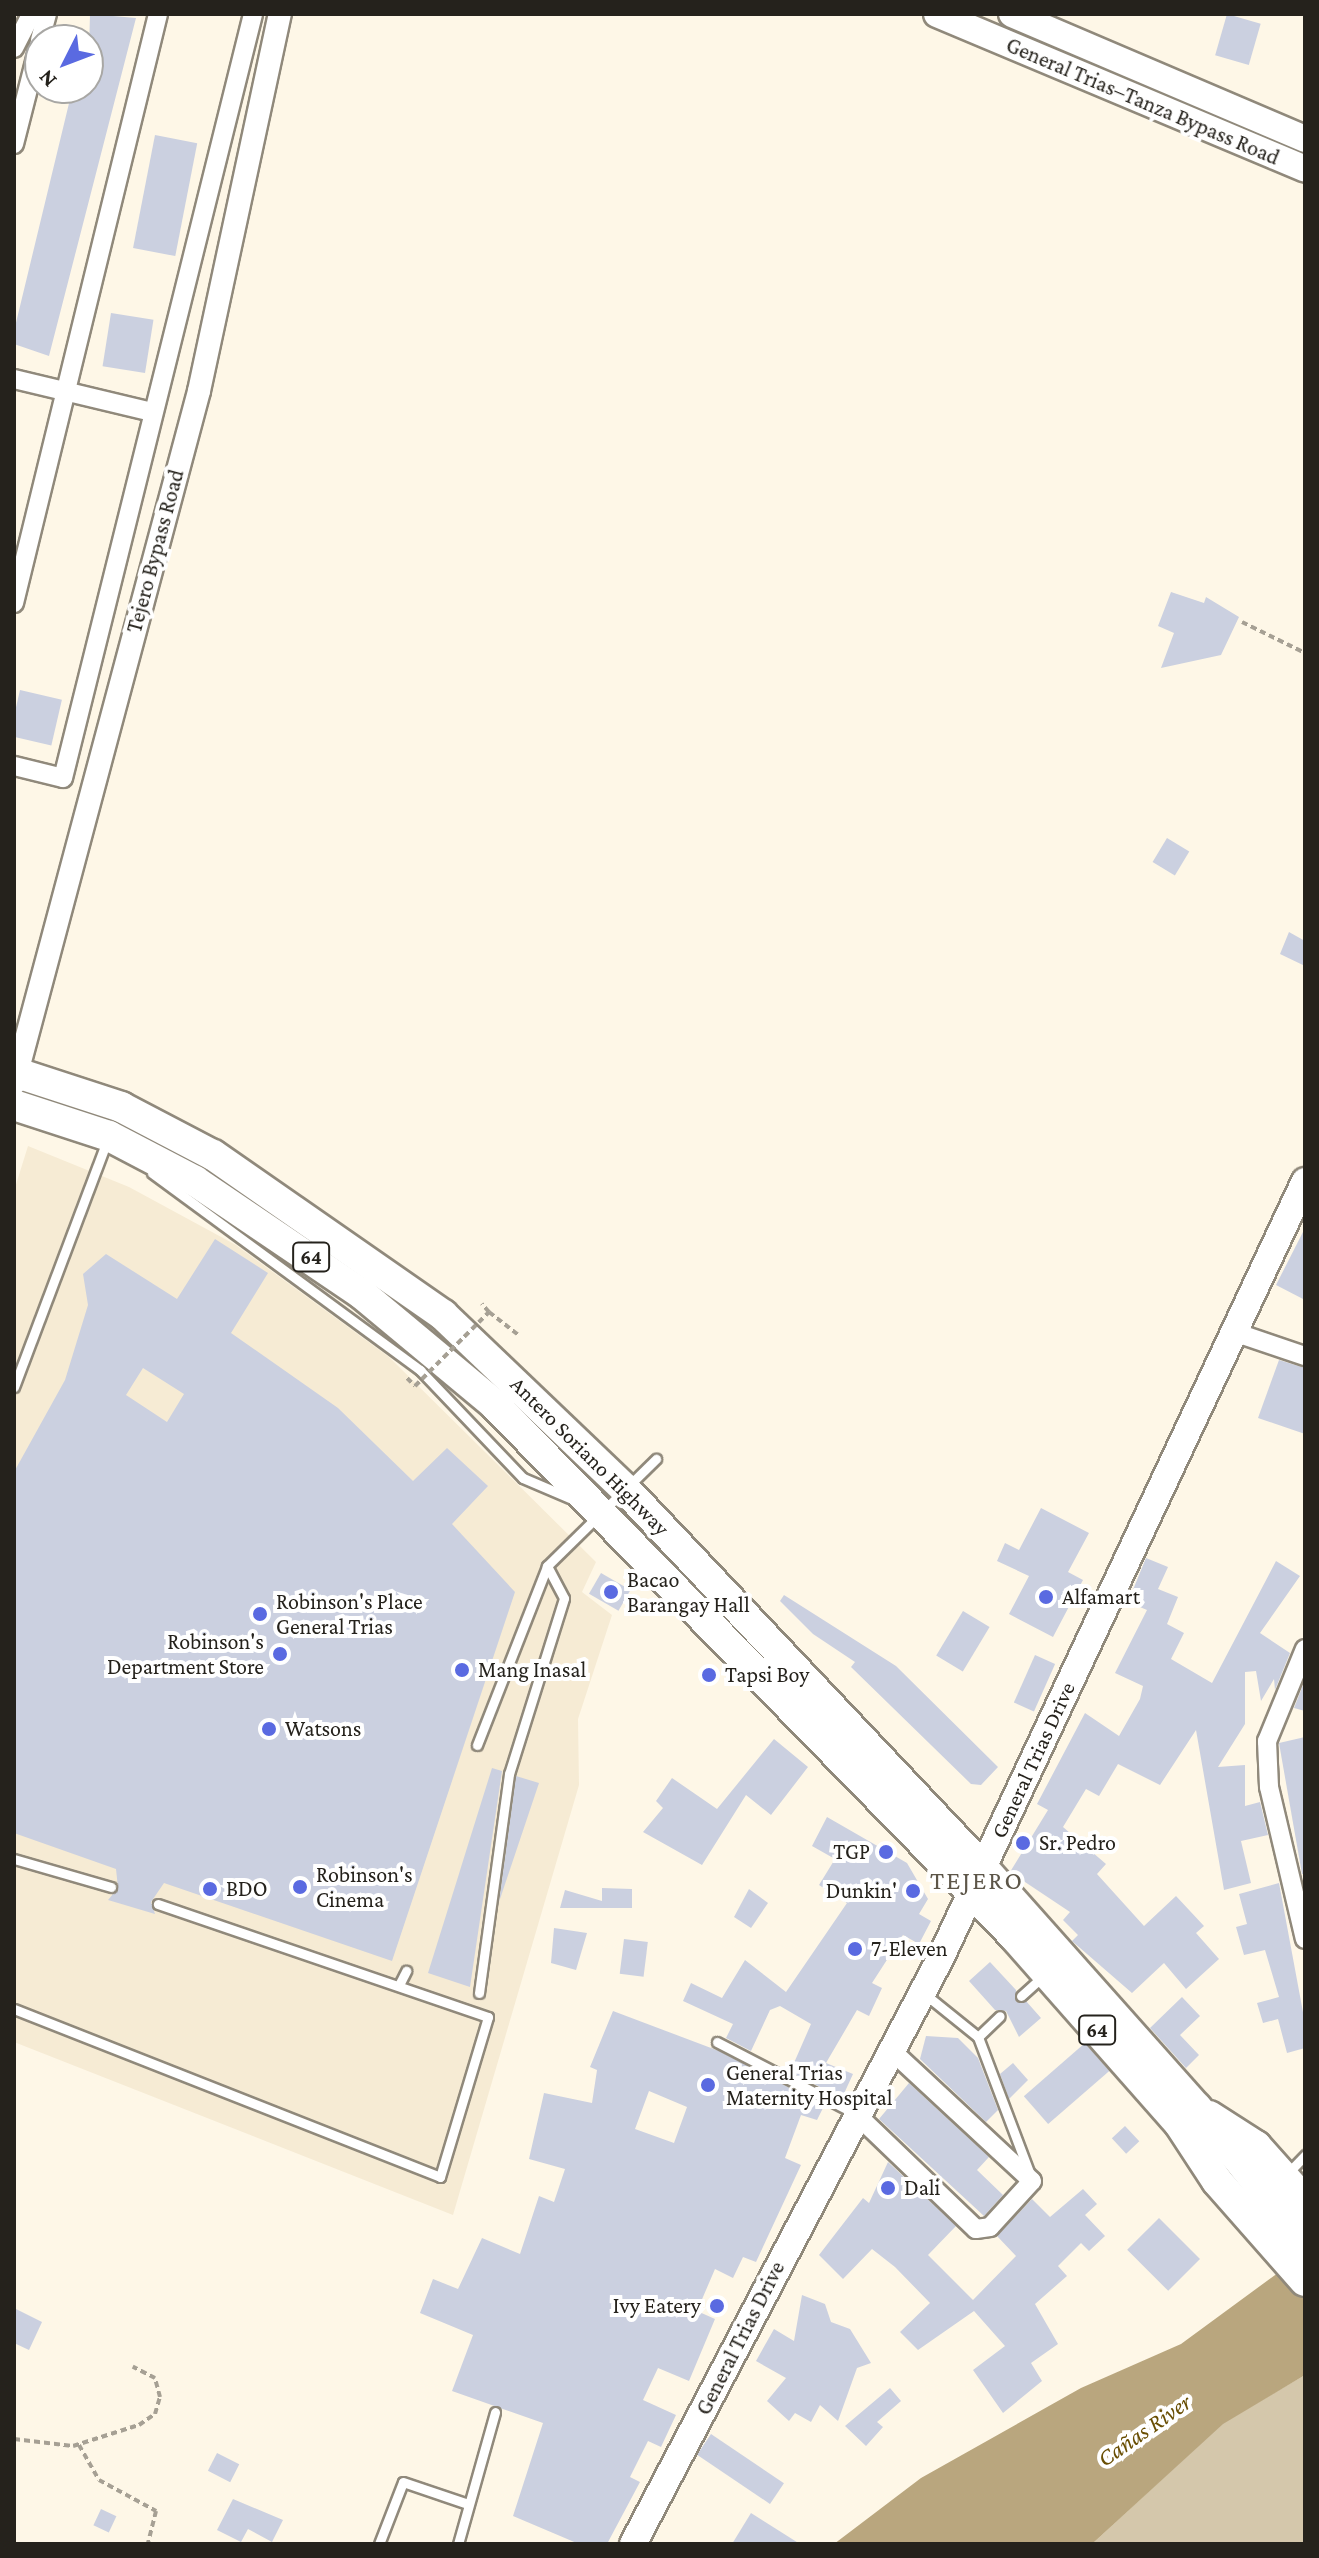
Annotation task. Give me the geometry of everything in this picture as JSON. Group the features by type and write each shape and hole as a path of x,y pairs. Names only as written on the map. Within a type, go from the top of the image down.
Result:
{"main road":[{"name":"General Trias–Tanza Bypass Road","path":"937,14 1305,169"},
{"name":"General Trias–Tanza Bypass Road","path":"1012,14 1305,139"},
{"name":"Antero Soriano Highway","path":"15,1076 168,1130 370,1259 455,1326 625,1489 1188,2116 1230,2170 1305,2281"},
{"name":"Antero Soriano Highway","path":"14,1105 109,1136 195,1181 362,1294 495,1405 977,1880 1047,1973 1188,2116 1256,2146 1305,2201"},
{"name":"General Trias Drive","path":"633,2544 856,2114 923,1993 1305,1181"},
{"name":"Antero Soriano Highway","path":"1230,2170 1305,2242"}],"street":[{"path":"14,48 31,14"},
{"path":"14,603 158,14"},
{"path":"14,766 63,778 253,14"},
{"name":"Tejero Bypass Road","path":"15,1076 199,391 280,14"},
{"path":"14,144 24,104"},
{"path":"14,379 153,412"},
{"path":"1234,1332 1305,1356"},
{"path":"1305,1649 1267,1741 1269,1787 1305,1939"},
{"path":"856,2114 976,2229 990,2227 1032,2181 891,2050"}],"lane":[{"path":"14,1387 109,1136"},
{"path":"477,1745 547,1566 656,1459"},
{"path":"479,1993 509,1774 564,1598 547,1566"},
{"path":"14,1859 111,1887"},
{"path":"14,2009 440,2177 488,2017 158,1904"},
{"path":"399,1985 406,1971"},
{"path":"1021,1996 1047,1973"},
{"path":"923,1993 978,2037 1032,2181"},
{"path":"978,2037 1000,2016"},
{"path":"717,2042 856,2114"},
{"path":"1284,2177 1305,2155"},
{"path":"458,2544 495,2412"},
{"path":"379,2544 403,2482 468,2504"}],"path":[{"path":"1242,622 1305,653"},
{"path":"482,1304 518,1335"},
{"path":"407,1378 415,1386 490,1312"},
{"path":"14,2439 79,2445 155,2414 155,2378 133,2367"},
{"path":"79,2445 99,2480 156,2511 148,2543"}],"shaded area":[{"path":"28,1146 129,1187 236,1245 389,1357 596,1562 582,1592 612,1615 578,1719 579,1785 453,2215 14,2042 14,1191"},
{"path":"1305,2375 1305,2544 1092,2544 1223,2423"}],"water":[{"name":"Cañas River","path":"1305,2253 1305,2375 1223,2424 1092,2544 834,2544 921,2478 1081,2388 1181,2344"}],"building":[{"path":"90,14 136,18 49,356 14,344 14,331 69,104 104,104 104,24 90,24"},
{"path":"1227,14 1261,24 1249,65 1215,55"},
{"path":"155,135 197,143 175,256 133,248"},
{"path":"111,313 153,320 145,373 103,366"},
{"path":"1171,592 1204,603 1206,597 1239,617 1221,655 1161,668 1174,633 1158,626"},
{"path":"20,690 62,700 51,745 14,737 14,716"},
{"path":"1167,838 1189,851 1175,875 1153,862"},
{"path":"1289,932 1305,941 1305,966 1280,954"},
{"path":"1305,1228 1305,1300 1276,1285"},
{"name":"Robinson's Place General Trias","path":"215,1239 268,1273 231,1333 338,1408 413,1481 447,1448 488,1486 452,1524 515,1592 392,1961 164,1883 151,1902 155,1914 108,1900 118,1888 116,1869 14,1833 14,1472 65,1380 88,1305 83,1274 106,1254 177,1299","holes":["143,1368 184,1394 167,1422 126,1395"]},
{"path":"1279,1360 1305,1368 1305,1434 1258,1418"},
{"path":"1041,1508 1089,1533 1068,1572 1083,1580 1053,1637 1009,1614 1029,1576 997,1561 1005,1543 1019,1550"},
{"path":"1146,1558 1168,1567 1158,1589 1178,1597 1167,1624 1184,1633 1171,1659 1212,1683 1276,1561 1300,1576 1260,1633 1290,1653 1275,1690 1274,1679 1261,1701 1256,1671 1245,1672 1245,1724 1218,1767 1245,1765 1245,1806 1260,1802 1268,1835 1241,1841 1251,1883 1224,1890 1196,1730 1160,1785 1118,1764 1099,1796 1086,1789 1063,1827 1106,1864 1097,1874 1144,1926 1176,1896 1204,1926 1196,1933 1219,1959 1186,1989 1164,1963 1132,1993 1072,1941 1078,1935 1063,1920 1070,1912 1010,1872 1048,1810 1037,1804 1085,1713 1119,1736 1140,1699 1143,1686 1115,1673 1147,1610 1128,1602"},
{"name":"Bacao Barangay Hall","path":"601,1573 630,1590 618,1611 589,1594"},
{"path":"784,1595 896,1666 998,1767 981,1785 971,1784 851,1667 855,1662 813,1634 780,1601"},
{"path":"963,1611 990,1627 963,1672 936,1656"},
{"path":"1035,1655 1055,1664 1034,1711 1014,1703"},
{"path":"1305,1680 1305,1711 1294,1708"},
{"path":"1305,1737 1305,1874 1302,1874 1279,1743"},
{"path":"774,1739 808,1767 771,1815 746,1795 702,1865 643,1832 663,1808 656,1801 672,1778 717,1809"},
{"path":"492,1768 502,1771 470,1987 428,1973"},
{"path":"516,1776 539,1783 499,1902"},
{"path":"827,1817 907,1863 928,1899 919,1914 931,1921 919,1944 903,1935 872,1983 882,1988 869,2016 857,2010 826,2063 853,2074 842,2098 790,2072 811,2024 780,2006 770,2010 751,2051 726,2038 733,2024 683,2001 691,1983 722,1998 745,1960 786,1992 847,1903 819,1885 835,1859 812,1846"},
{"path":"1279,1883 1305,2023 1305,2048 1287,2053 1278,2019 1263,2023 1257,2003 1279,1997 1265,1950 1244,1955 1236,1927 1247,1924 1239,1894"},
{"path":"602,1888 632,1889 632,1908 560,1908 565,1890 602,1901"},
{"path":"749,1889 768,1903 751,1928 734,1917"},
{"path":"554,1928 587,1933 576,1970 551,1963"},
{"path":"624,1939 648,1942 644,1977 620,1974"},
{"path":"990,1962 1016,1990 1016,2002 1026,2001 1041,2018 1019,2037 1006,2011 995,2010 969,1981"},
{"path":"1182,1997 1200,2016 1180,2035 1199,2055 1186,2068 1150,2028"},
{"path":"613,2011 719,2051 824,2106 817,2120 801,2115 785,2158 801,2165 756,2262 743,2257 733,2278 715,2269 697,2311 715,2319 689,2381 658,2368 643,2400 676,2415 661,2447 648,2441 630,2477 640,2482 607,2544 579,2544 513,2516 543,2423 452,2391 473,2335 420,2313 433,2279 458,2289 482,2238 520,2254 539,2196 554,2202 565,2169 529,2159 544,2093 592,2103 597,2070 590,2067","holes":["649,2091 687,2107 674,2143 635,2129"]},
{"path":"926,2036 958,2038 978,2058 998,2110 986,2122 920,2059"},
{"path":"1085,2043 1109,2071 1048,2124 1024,2096"},
{"path":"1013,2063 1028,2080 1009,2099 1000,2074"},
{"path":"909,2083 989,2157 977,2170 1003,2195 984,2216 879,2119"},
{"path":"1125,2126 1139,2141 1126,2154 1112,2138"},
{"path":"888,2162 956,2226 928,2255 973,2300 1016,2256 997,2236 1032,2199 1050,2217 1083,2189 1097,2204 1085,2215 1105,2236 1089,2251 1081,2243 1058,2266 1067,2276 1035,2304 1058,2344 1031,2363 1042,2381 1003,2413 973,2370 1005,2346 974,2311 918,2350 900,2332 930,2303 895,2267 872,2249 843,2279 819,2255 863,2198 869,2203"},
{"path":"1159,2218 1200,2259 1168,2291 1127,2250"},
{"path":"802,2295 825,2304 831,2322 850,2329 871,2363 857,2368 838,2421 820,2405 811,2422 795,2413 789,2421 767,2401 786,2378 756,2361 774,2329 794,2341"},
{"path":"14,2308 42,2322 29,2350 14,2343"},
{"path":"890,2388 901,2401 877,2422 883,2427 866,2446 845,2426"},
{"path":"711,2434 784,2483 770,2504 697,2455"},
{"path":"217,2453 239,2464 230,2482 208,2471"},
{"path":"233,2499 283,2520 272,2542 248,2529 241,2542 217,2530"},
{"path":"101,2509 116,2516 109,2532 93,2525"},
{"path":"751,2513 800,2544 732,2544"}],"place":[{"name":"Bacao Barangay Hall","path":"611,1592"},
{"name":"Alfamart","path":"1046,1597"},
{"name":"Robinson's Place General Trias","path":"260,1614"},
{"name":"Robinson's Department Store","path":"280,1654"},
{"name":"Mang Inasal","path":"462,1670"},
{"name":"Tapsi Boy","path":"709,1675"},
{"name":"Watsons","path":"269,1729"},
{"name":"Sr. Pedro","path":"1023,1843"},
{"name":"TGP","path":"886,1852"},
{"name":"Robinson's Cinema","path":"300,1887"},
{"name":"BDO","path":"210,1889"},
{"name":"Dunkin'","path":"913,1891"},
{"name":"7-Eleven","path":"855,1949"},
{"name":"General Trias Maternity Hospital","path":"708,2085"},
{"name":"Dali","path":"888,2188"},
{"name":"Ivy Eatery","path":"717,2306"}],"district":[{"name":"TEJERO","path":"977,1881"}]}
